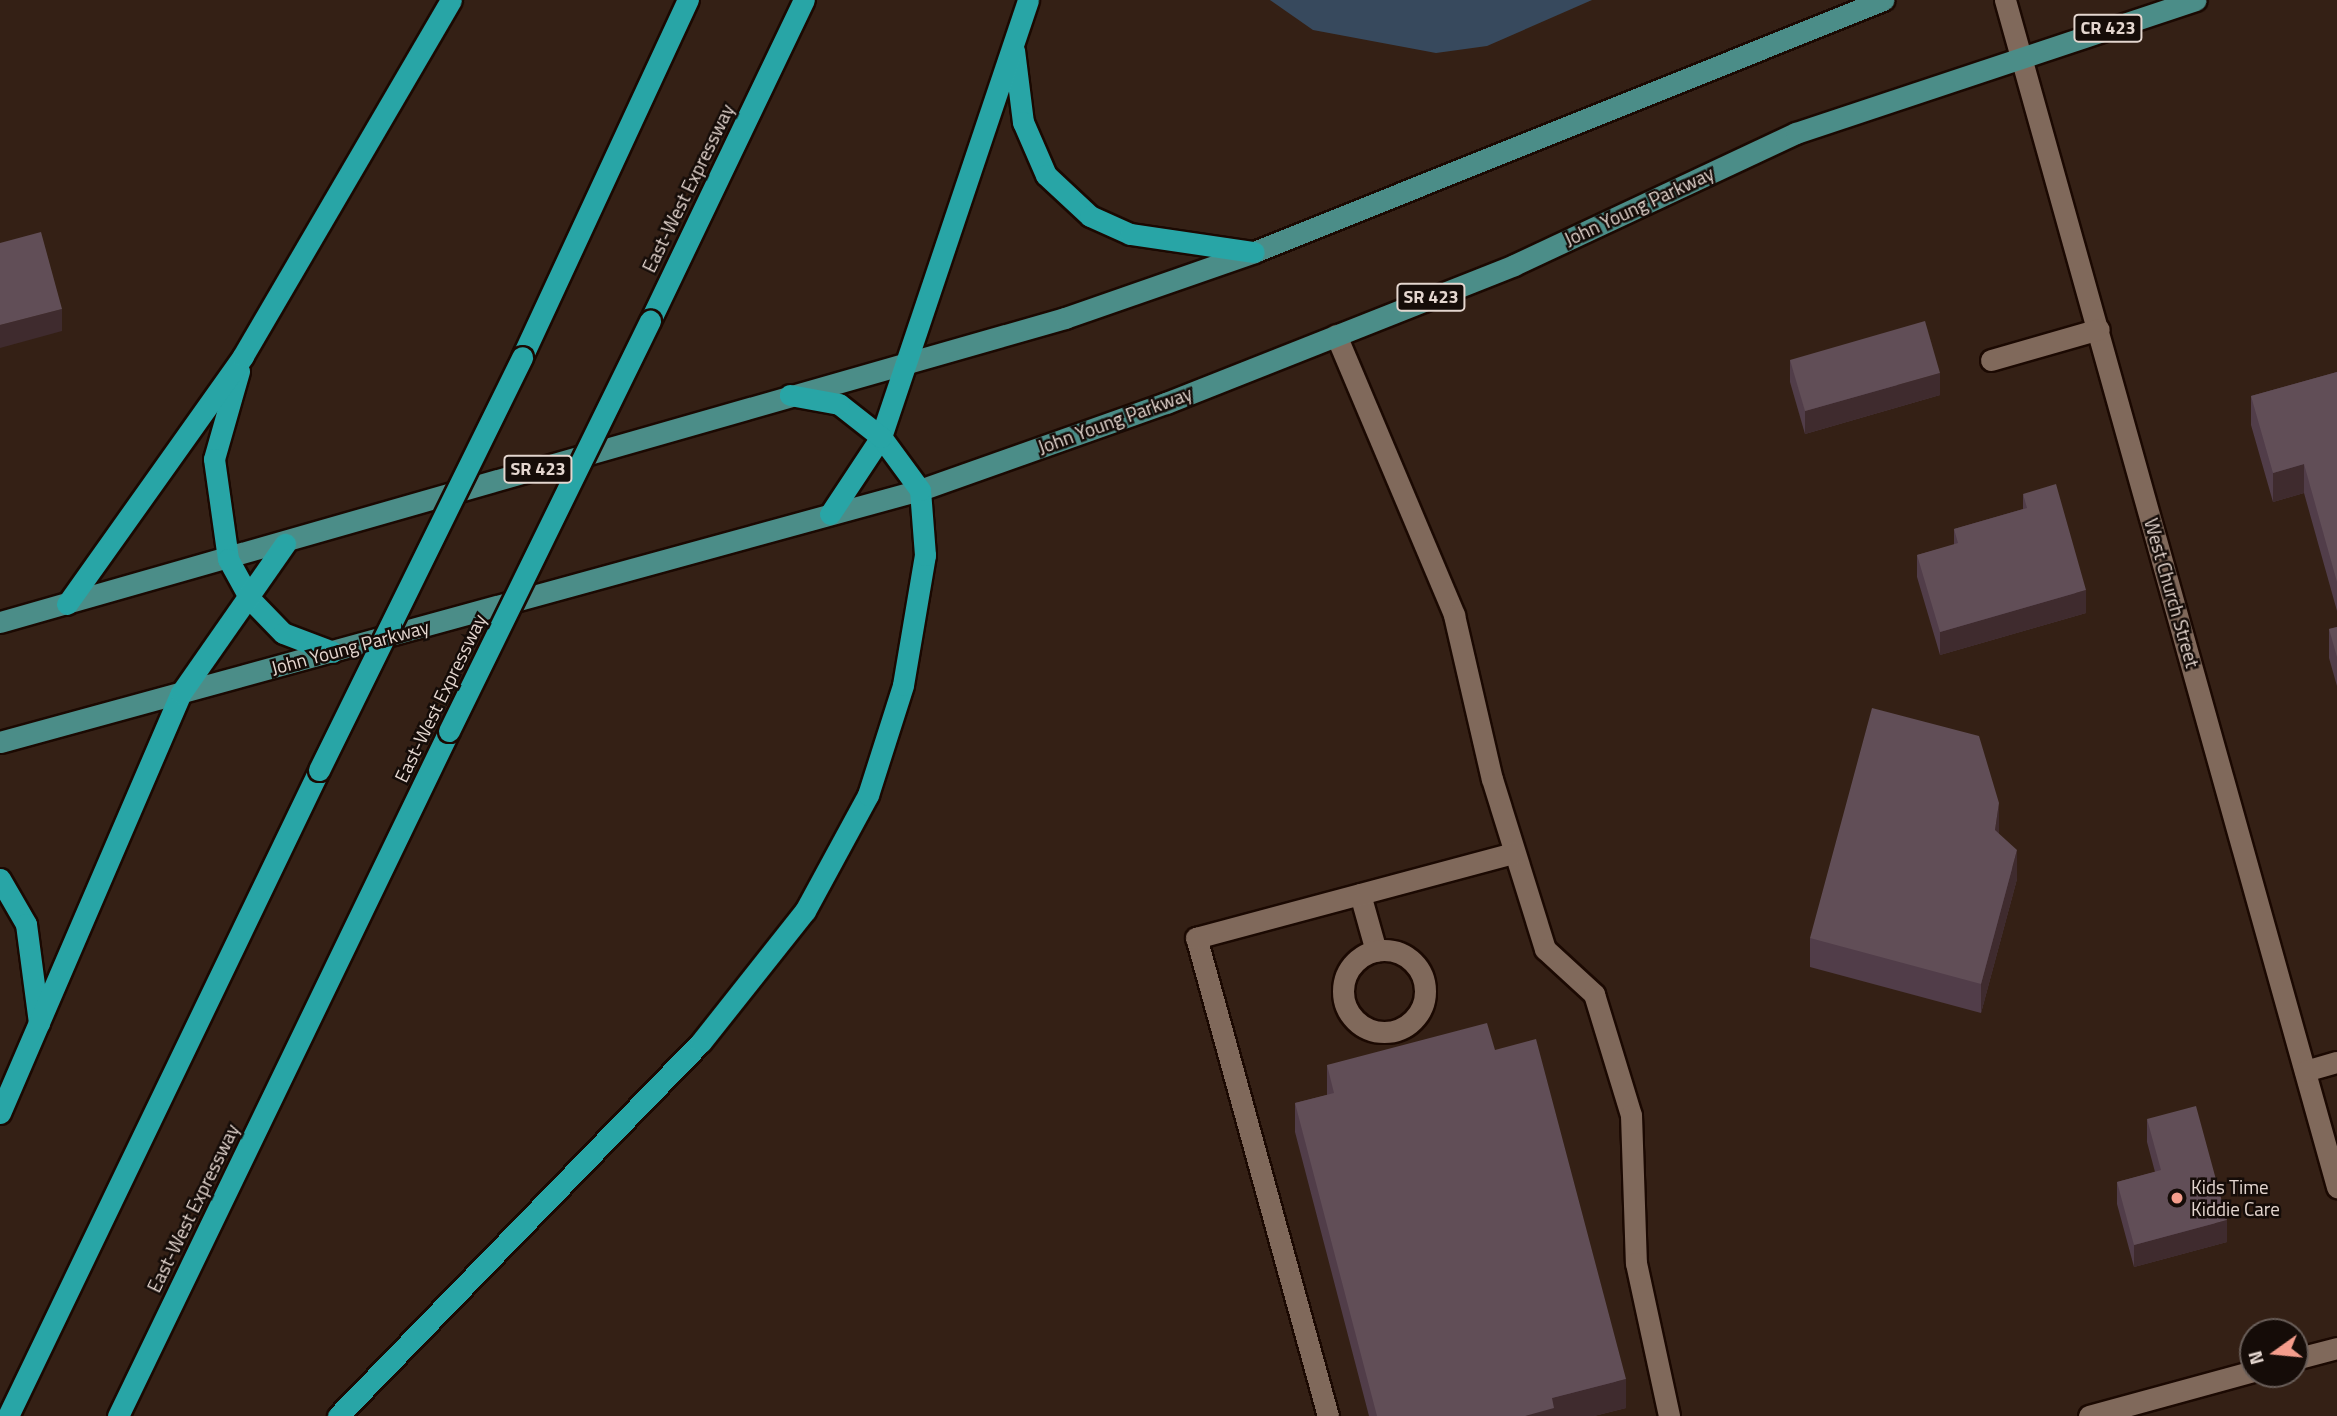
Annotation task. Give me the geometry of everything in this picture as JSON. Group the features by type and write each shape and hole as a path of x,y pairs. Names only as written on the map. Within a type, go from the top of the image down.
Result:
{"highway":[{"path":"67,604 243,356 451,0"},
{"path":"8,1416 522,357 688,0"},
{"name":"East-West Expressway","path":"118,1416 804,0"},
{"path":"830,514 881,437 1028,0"},
{"path":"1013,44 1023,122 1046,175 1090,216 1130,234 1254,252"},
{"path":"243,356 214,459 228,559 250,599 283,633 333,652"},
{"path":"338,1416 701,1042 805,911 868,795 902,685 925,555 920,489 881,437 839,404 790,395"},
{"path":"0,1113 181,693 250,599 285,544"},
{"path":"0,879 26,925 39,1024"}],"main road":[{"name":"SR 423","path":"0,622 285,544 790,395 904,365 1254,252 1883,0"},
{"name":"John Young Parkway","path":"0,742 920,489 1336,335 1514,265 1796,133 2195,0"}],"street":[{"name":"West Church Street","path":"2005,0 2337,1187"},
{"path":"1991,360 2099,329"},
{"path":"1336,335 1454,614 1514,853 1545,949 1594,994 1631,1115 1636,1263 1669,1416"},
{"path":"1328,1416 1196,938 1514,853"},
{"path":"1360,894 1376,950"},
{"path":"2305,1072 2337,1062"},
{"path":"2309,1356 2337,1348"},
{"path":"2089,1416 2239,1375"}],"water":[{"path":"1270,0 1592,0 1487,46 1436,53 1313,30"}],"building":[{"path":"41,232 62,309 0,325 0,243"},
{"path":"1925,321 1940,373 1805,411 1790,360"},
{"path":"2337,372 2337,582 2304,464 2273,473 2251,396"},
{"path":"2056,484 2086,590 1940,632 1917,555 1958,543 1954,529 2027,508 2023,494"},
{"path":"2337,627 2337,657 2329,629"},
{"path":"1872,708 1979,736 1999,803 1995,830 2017,850 1981,984 1810,938"},
{"path":"1487,1023 1495,1050 1536,1039 1626,1379 1552,1398 1554,1408 1525,1416 1377,1416 1295,1103 1334,1093 1327,1065"},
{"name":"Kids Time Kiddie Care","path":"2196,1106 2227,1220 2134,1245 2117,1182 2161,1170 2147,1119"}],"place":[{"name":"Kids Time Kiddie Care","path":"2177,1198"}]}
